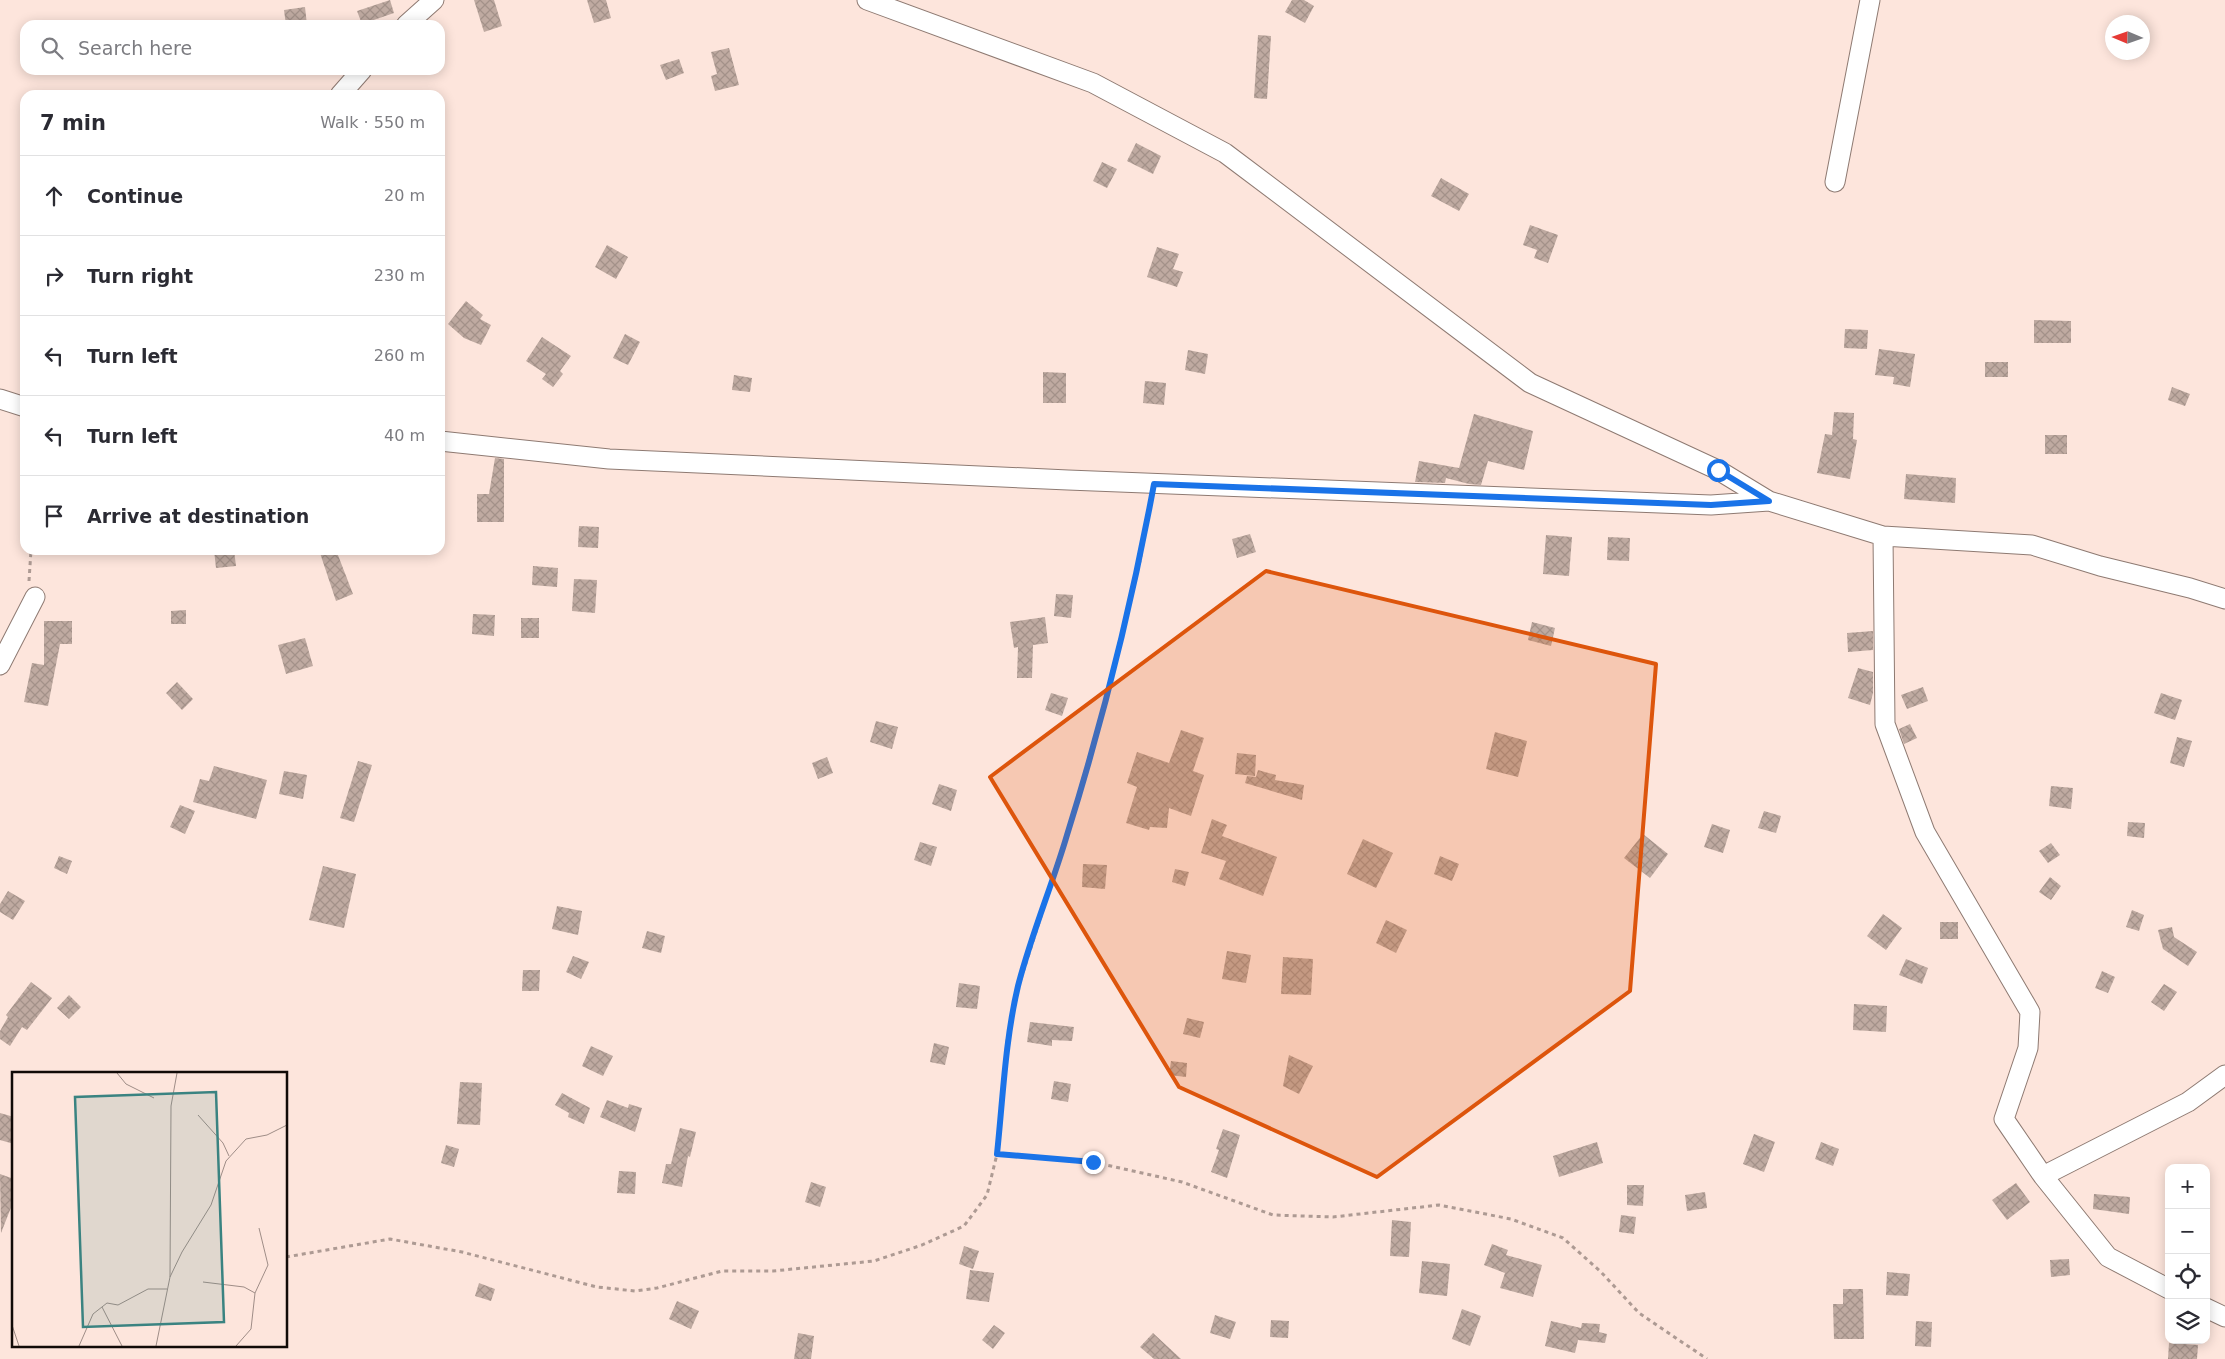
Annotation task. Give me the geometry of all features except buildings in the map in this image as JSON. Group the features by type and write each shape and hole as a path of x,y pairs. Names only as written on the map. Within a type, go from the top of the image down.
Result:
{"street":[{"path":"412,20 434,0"},
{"path":"867,0 1093,83 1225,153 1530,383 1718,470 1769,501 1883,536 2032,545 2100,566 2190,588 2225,599"},
{"path":"1835,182 1870,0"},
{"path":"344,90 358,75"},
{"path":"0,399 20,405"},
{"path":"445,442 609,459 1154,484 1711,505 1769,501"},
{"path":"1883,536 1885,724 1925,832 2030,1012 2028,1048 2004,1119 2043,1176 2108,1258 2165,1287"},
{"path":"0,665 35,597"},
{"path":"2043,1176 2188,1102 2225,1075"},
{"path":"2210,1310 2225,1317"}],"path":[{"path":"288,1257 390,1239 462,1252 597,1286 635,1291 657,1288 722,1271 772,1271 874,1261 922,1245 964,1226 987,1195 997,1154 1007,1041 1019,985 1067,835 1116,662 1140,561 1154,484"},
{"path":"997,1154 1093,1162 1182,1182 1273,1215 1333,1217 1439,1205 1511,1219 1563,1238 1600,1272 1639,1313 1707,1359"}],"highlighted area":[{"path":"1266,571 1656,664 1630,991 1377,1177 1179,1087 990,777"}],"route":[{"path":"1093,1162 997,1154 1007,1041 1019,985 1067,835 1116,662 1140,561 1154,484 1711,505 1769,501 1718,470"}]}
